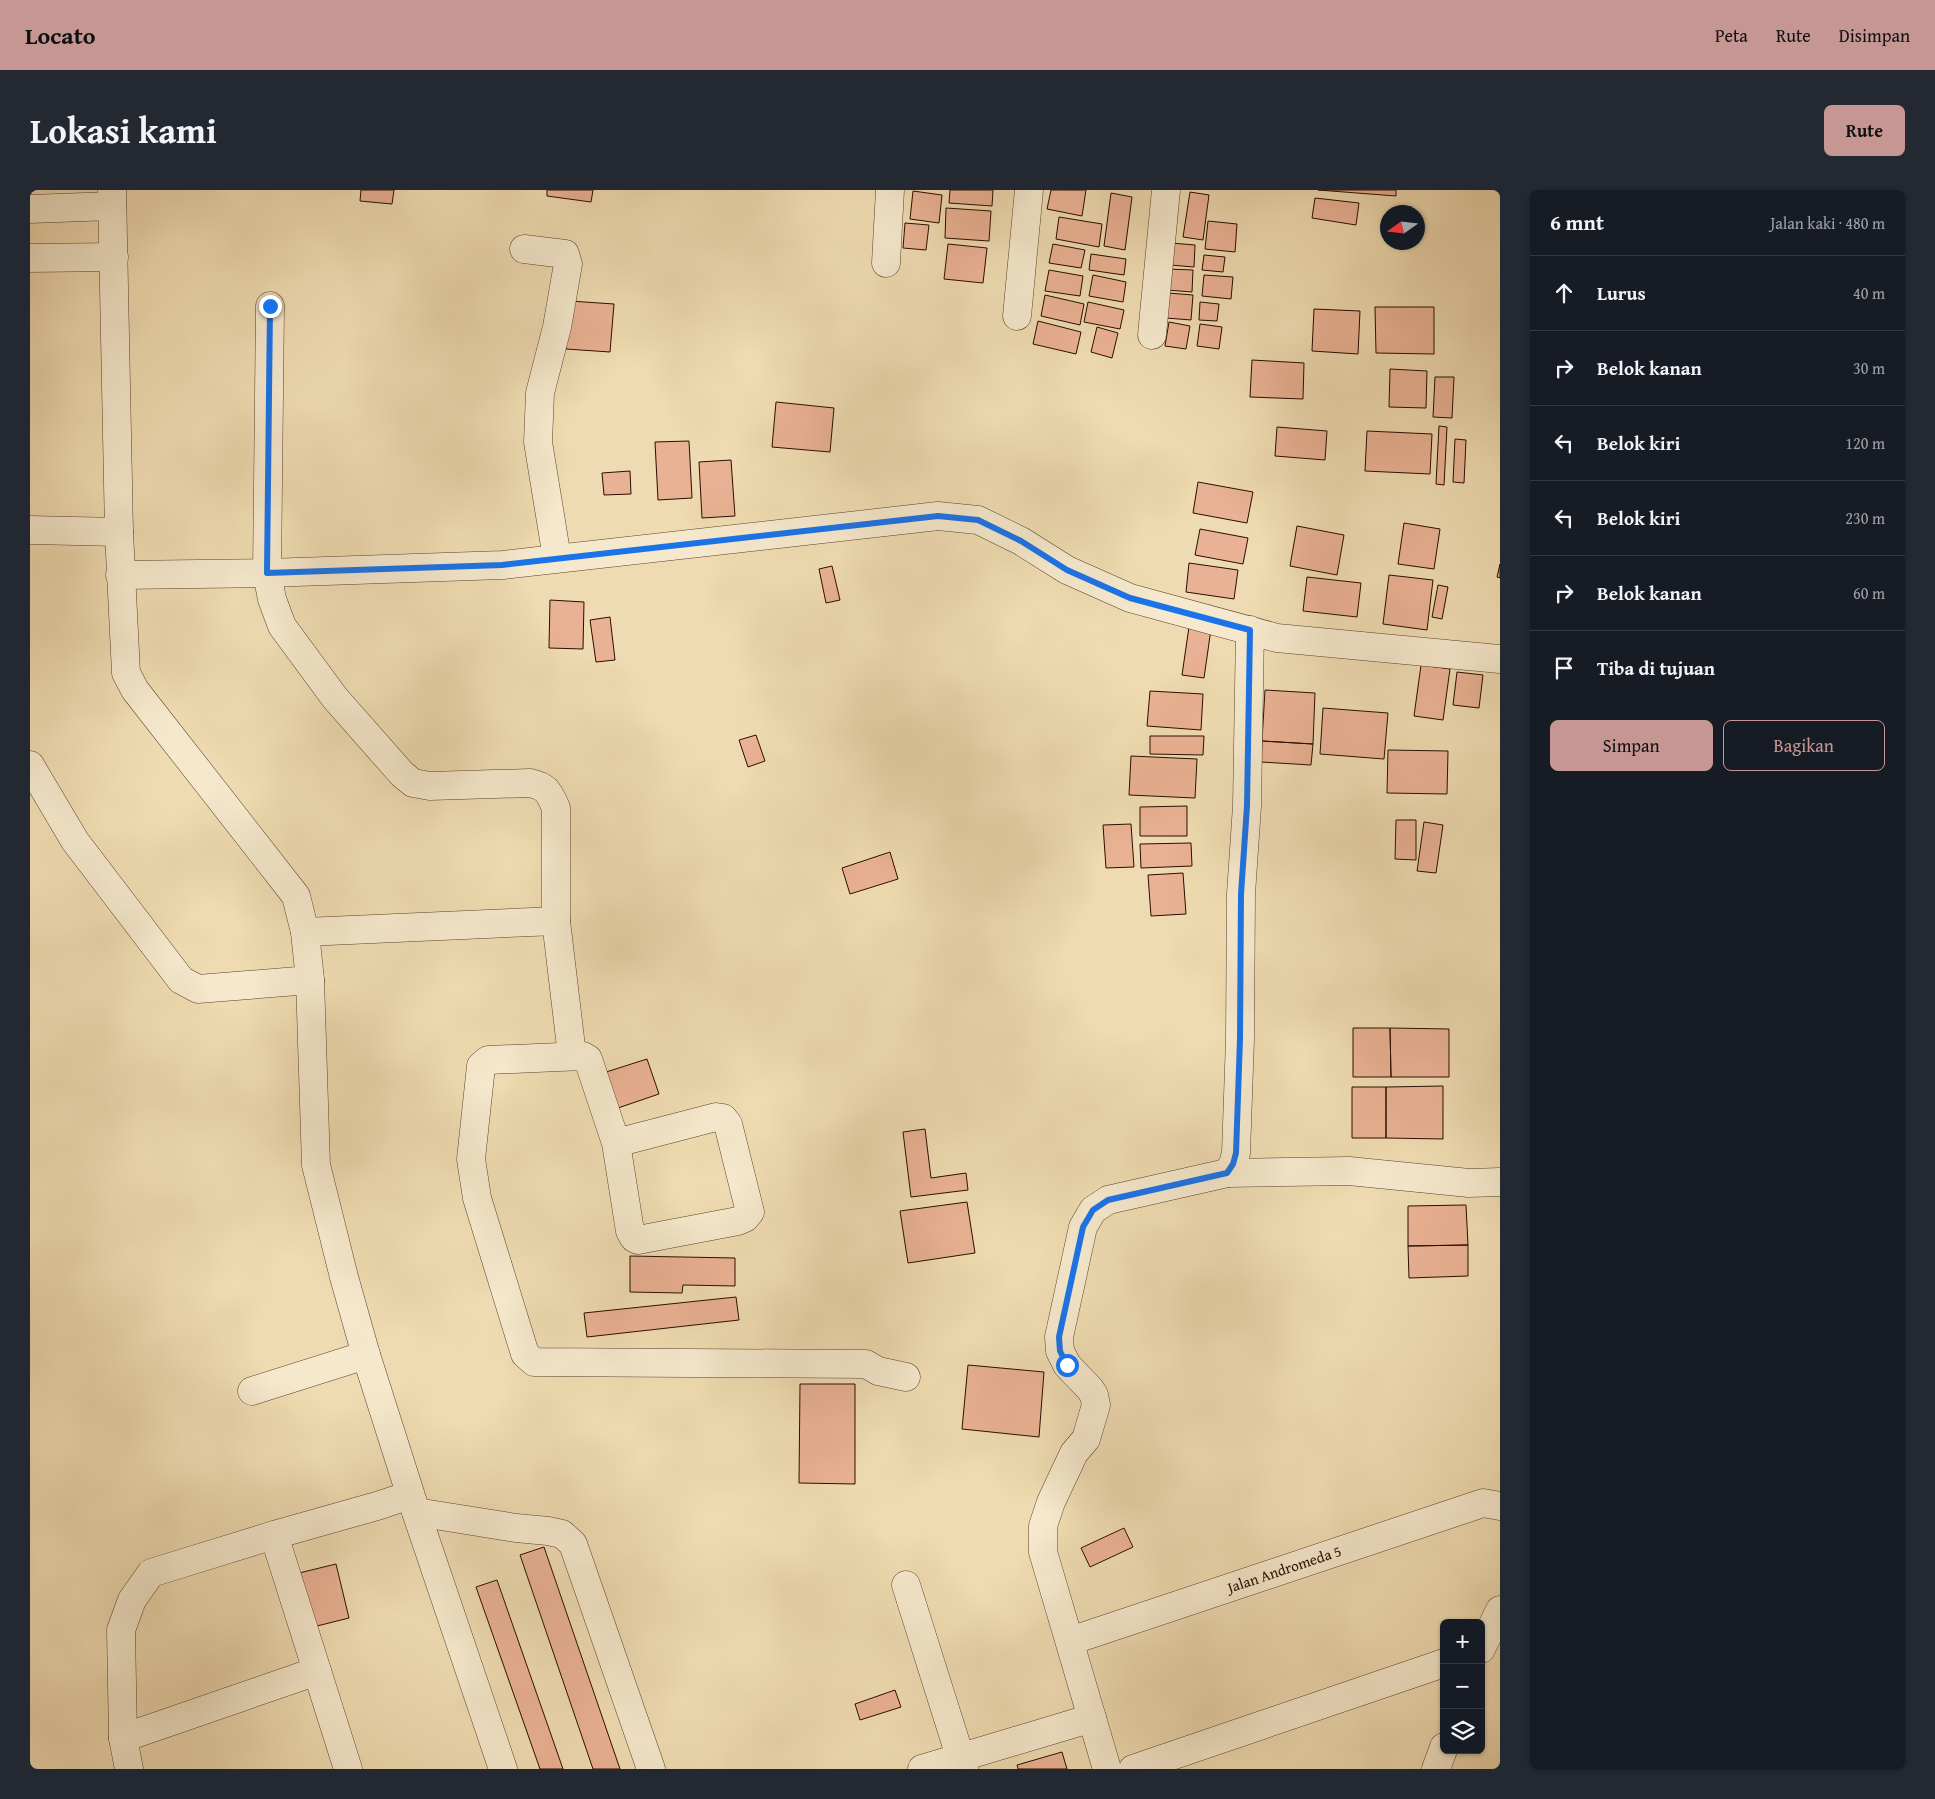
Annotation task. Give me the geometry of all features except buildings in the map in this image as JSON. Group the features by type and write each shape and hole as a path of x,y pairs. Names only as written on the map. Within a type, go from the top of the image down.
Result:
{"street":[{"path":"886,262 890,190"},
{"path":"1017,316 1029,190"},
{"path":"1152,335 1166,190"},
{"path":"30,209 113,226"},
{"path":"30,258 113,226"},
{"path":"113,226 120,575 126,673 130,683 296,896 305,932 310,980 316,1165 366,1355 413,1504 503,1769"},
{"path":"524,249 566,254 568,264 557,327 540,393 538,442 557,558"},
{"path":"270,306 267,573 272,599 282,626 335,698 402,774 413,783 430,786 530,783 540,785 549,792 556,808 556,921 572,1055"},
{"path":"120,575 267,573 502,565 938,516 978,520 1021,541 1067,570 1130,598 1276,638 1500,659"},
{"path":"30,530 119,532"},
{"path":"1227,1173 1233,1164 1236,1153 1240,1039 1241,894 1247,806 1250,630"},
{"path":"30,765 76,841 181,980 198,989 310,980"},
{"path":"305,932 556,921"},
{"path":"616,1143 716,1117 723,1118 728,1124 750,1212 738,1222 638,1240 634,1238 630,1231 616,1143 588,1059 583,1056 572,1055 488,1060 481,1066 471,1159 477,1198 525,1354 534,1362 866,1364 878,1372 906,1377"},
{"path":"1107,1769 1043,1552 1043,1526 1051,1502 1074,1453 1086,1439 1096,1405 1094,1395 1090,1389 1067,1365 1060,1351 1059,1337 1083,1227 1093,1210 1108,1200 1227,1173 1349,1171 1468,1183 1500,1182"},
{"path":"252,1391 366,1355"},
{"name":"Jalan Andromeda 5","path":"1070,1641 1483,1503 1500,1506"},
{"path":"129,1769 123,1738 121,1630 132,1600 151,1573 274,1534 377,1506 413,1504 516,1528 562,1534 573,1544 651,1769"},
{"path":"274,1534 348,1769"},
{"path":"906,1585 962,1763"},
{"path":"1485,1641 1500,1610"},
{"path":"1133,1769 1441,1664"},
{"path":"123,1738 317,1672"},
{"path":"922,1769 962,1763 1092,1718"},
{"path":"1436,1769 1441,1754"}],"route":[{"path":"270,306 267,573 502,565 938,516 978,520 1021,541 1067,570 1130,598 1250,630 1247,806 1241,894 1240,1039 1236,1153 1233,1164 1227,1173 1129,1194 1108,1200 1093,1210 1083,1227 1059,1337 1060,1351 1067,1365"}]}
